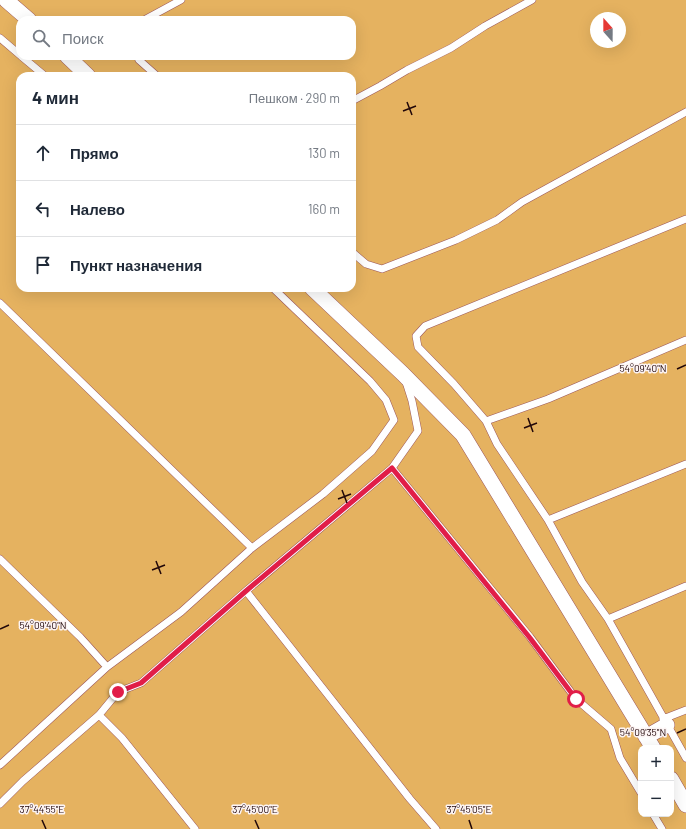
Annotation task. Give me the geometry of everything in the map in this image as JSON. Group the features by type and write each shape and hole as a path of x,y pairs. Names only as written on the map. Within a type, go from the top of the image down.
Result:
{"street":[{"path":"6,0 24,16"},
{"path":"71,60 84,72"},
{"path":"316,292 403,374 463,435 649,743 665,722"},
{"path":"672,781 686,805"}],"lane":[{"path":"151,16 181,0"},
{"path":"356,98 451,48 485,26 532,0"},
{"path":"0,38 16,52"},
{"path":"26,60 40,72"},
{"path":"139,60 152,72"},
{"path":"356,255 366,264 382,269 442,246 497,220 522,202 686,112"},
{"path":"686,219 425,326 416,336 418,347 454,384 486,421 498,444 548,520 582,582 608,619 686,758"},
{"path":"0,765 107,667 181,612 252,548 324,494 372,451 394,420 386,400 370,381 277,292"},
{"path":"0,303 252,548"},
{"path":"486,421 548,399 686,340"},
{"path":"0,804 23,781 99,715 118,692 141,683 246,591 392,468 418,431 412,401 403,374"},
{"path":"548,520 686,464"},
{"path":"392,468 530,638 576,699 610,729 620,758 638,788"},
{"path":"0,559 80,637 107,667"},
{"path":"608,619 686,586"},
{"path":"246,591 410,799 436,829"},
{"path":"665,722 686,710"},
{"path":"99,715 122,738 195,829"},
{"path":"655,817 662,829"}],"shaded area":[{"path":"0,0 686,0 686,829 0,829"}],"route":[{"path":"118,692 141,683 246,591 392,468 530,638 576,699"}]}
